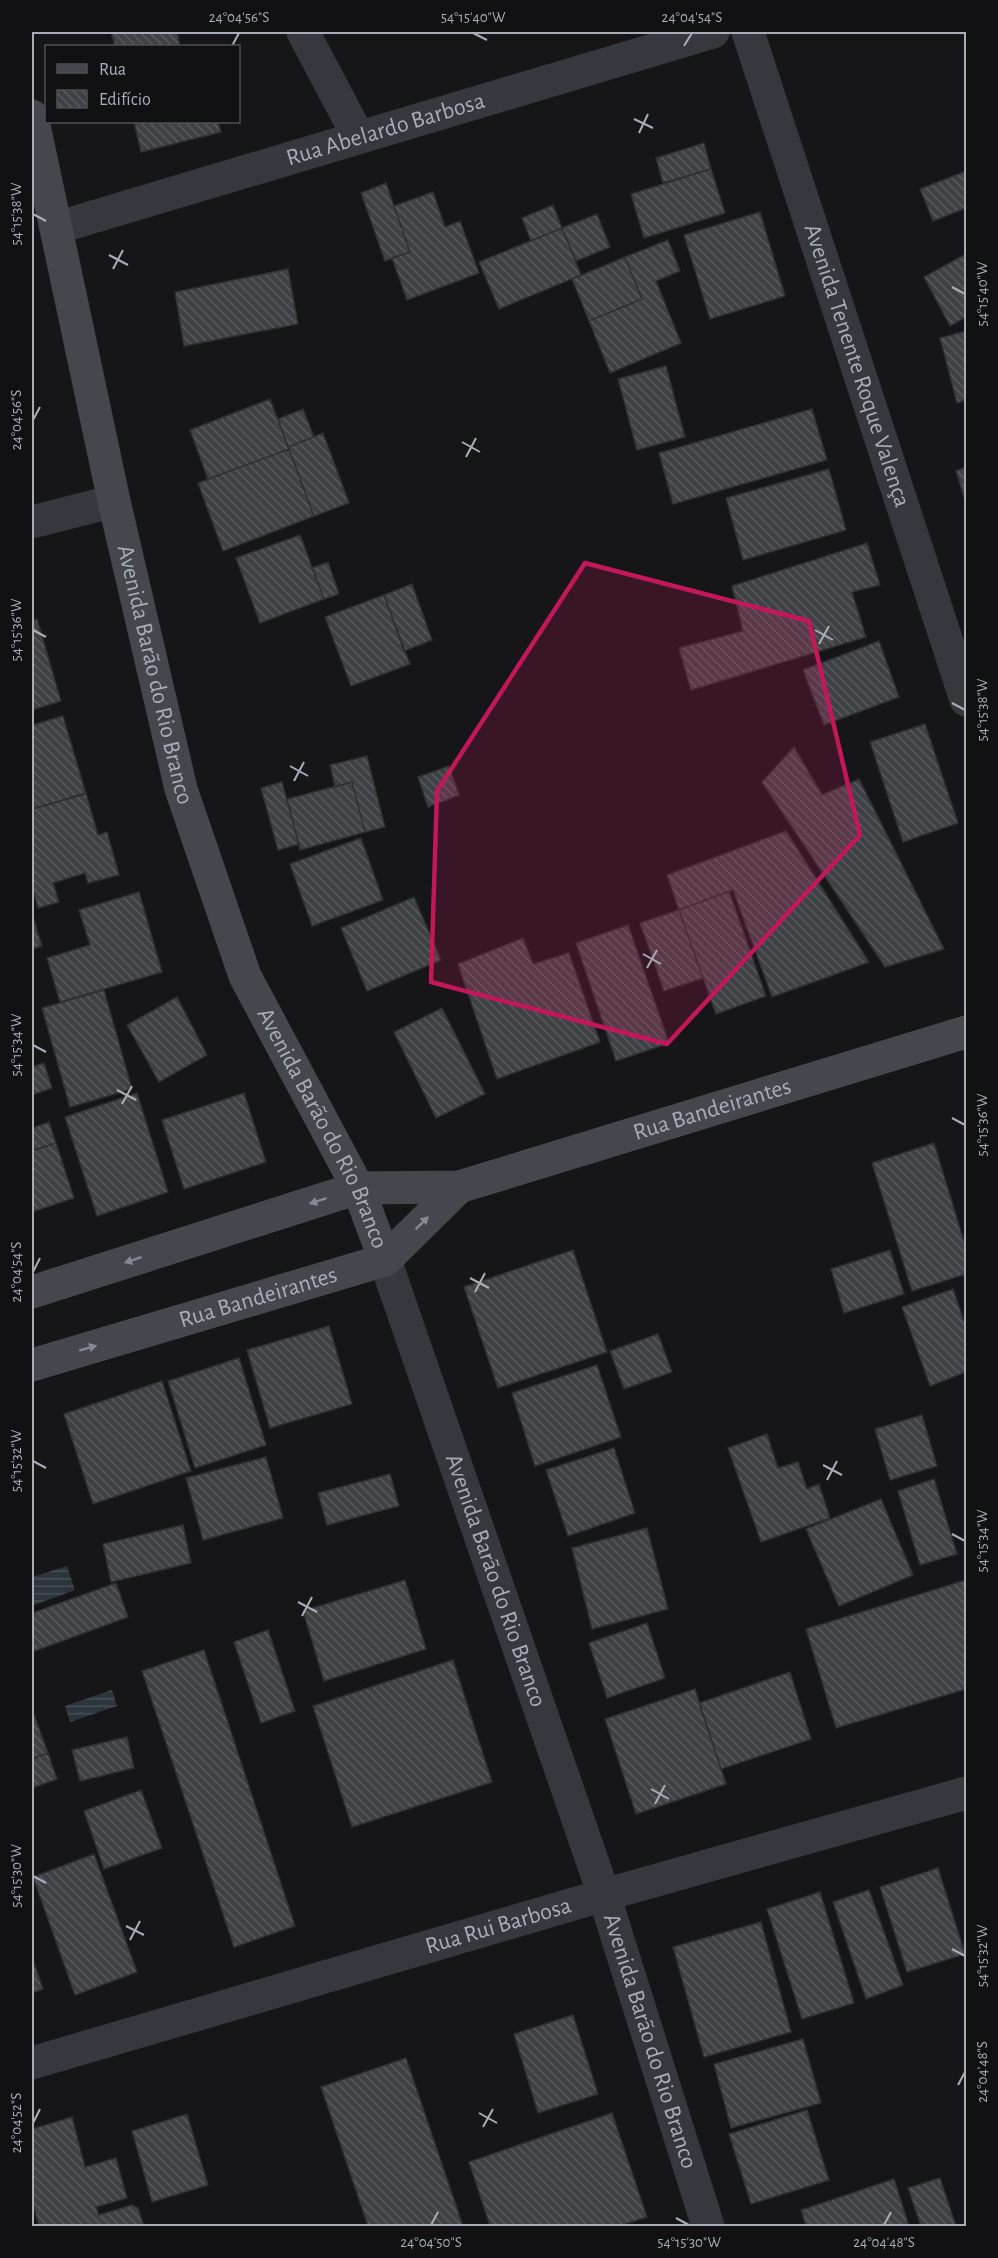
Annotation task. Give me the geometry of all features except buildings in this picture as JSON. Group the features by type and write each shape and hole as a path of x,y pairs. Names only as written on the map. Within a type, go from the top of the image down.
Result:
{"street":[{"path":"303,32 358,136"},
{"name":"Rua Abelardo Barbosa","path":"56,228 358,136 713,32"},
{"name":"Avenida Tenente Roque Valença","path":"748,32 966,699"},
{"name":"Avenida Barão do Rio Branco","path":"32,116 114,501 181,789 245,976 358,1188 385,1260 604,1895 708,2226"},
{"path":"32,522 114,501"},
{"name":"Rua Bandeirantes","path":"32,1292 358,1188 459,1187 966,1032"},
{"name":"Rua Bandeirantes","path":"32,1365 385,1260 459,1187"},
{"name":"Rua Rui Barbosa","path":"32,2063 604,1895 966,1792"}],"highlighted area":[{"path":"585,563 809,621 860,835 667,1044 431,982 437,791"}],"shaded area":[{"path":"67,1566 75,1590 34,1605 32,1577"},
{"path":"112,1690 117,1706 70,1722 65,1706"}]}
